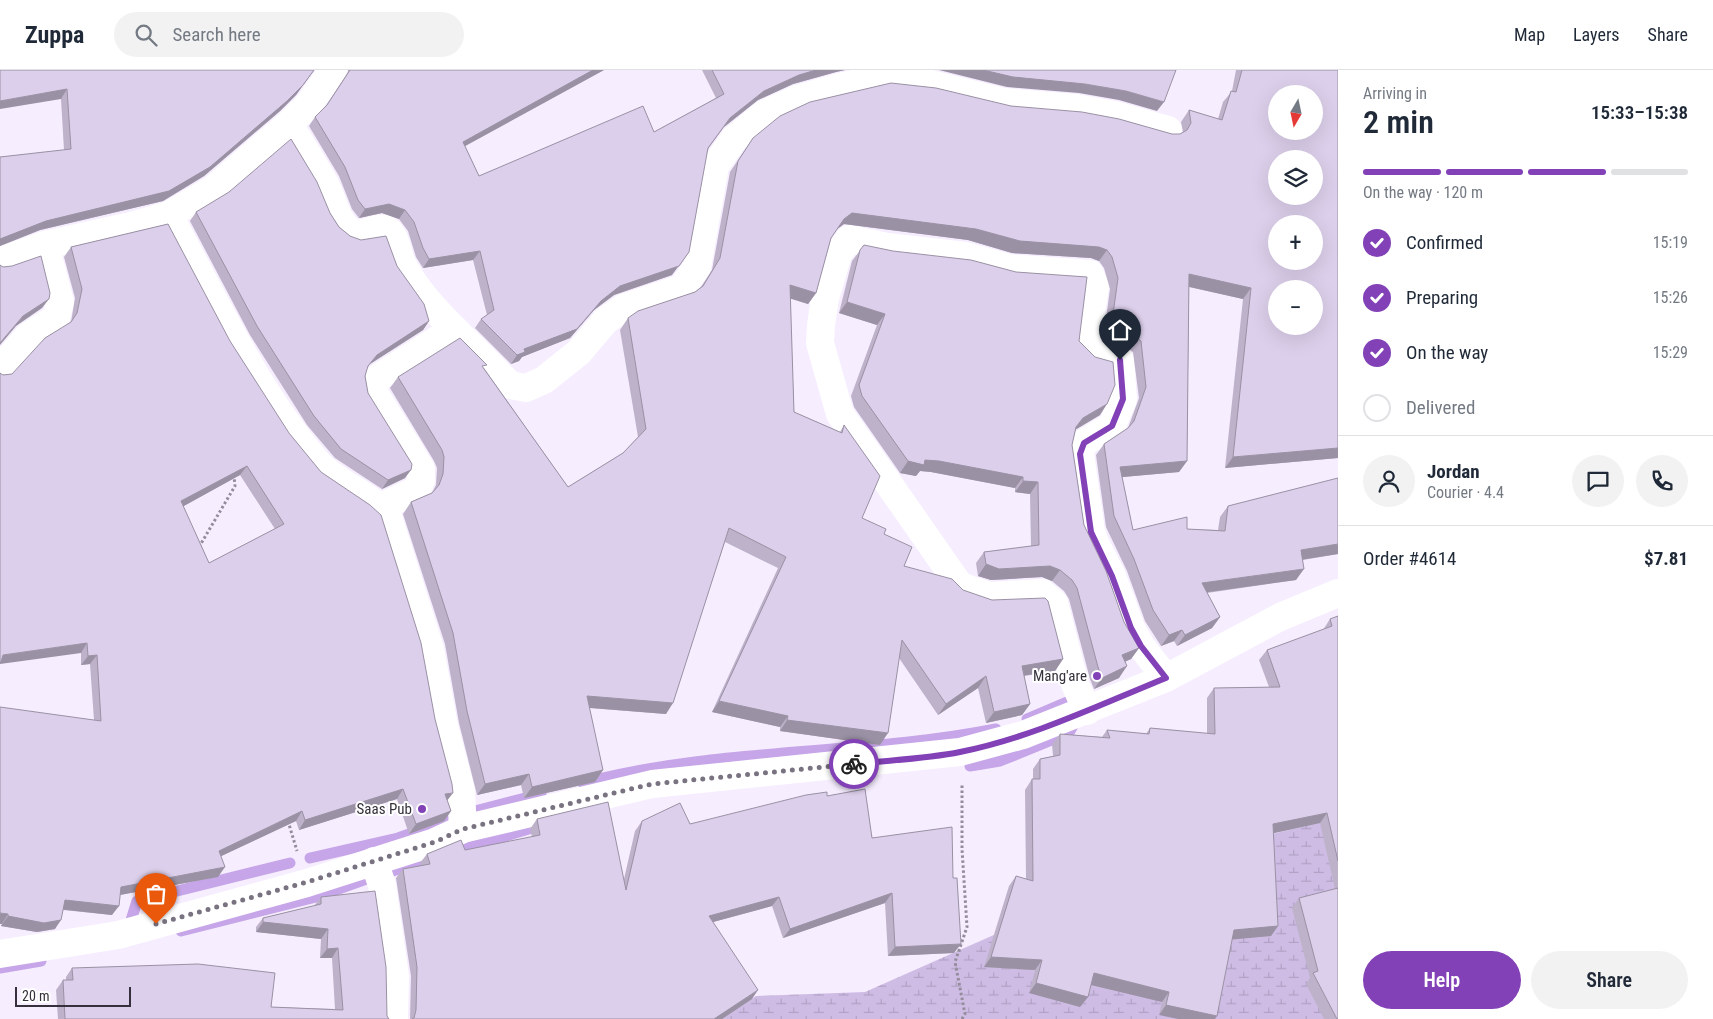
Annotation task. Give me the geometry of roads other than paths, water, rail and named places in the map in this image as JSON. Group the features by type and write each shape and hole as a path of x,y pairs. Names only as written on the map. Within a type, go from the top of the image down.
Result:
{"street":[{"path":"0,261 45,245 131,226 169,215 213,189 291,122 308,105 333,70"},
{"path":"291,122 294,132 326,186 342,223 351,232 361,234 377,228 386,230 392,235 402,265 420,293 510,385 526,388 544,380 580,352 606,320 623,308 682,288 697,267 715,166 734,139 764,114 837,79 882,78 931,84 1004,102 1076,108 1115,115 1168,130"},
{"path":"169,215 252,369 282,414 318,463 342,484 381,507 388,518 410,580 430,649 444,726 461,791 463,829"},
{"path":"1086,711 1075,684 1054,603 1042,593 989,596 960,586 840,414 820,343 826,298 838,254 849,239 888,247 966,256 1009,268 1090,274 1095,287 1086,347 1096,356 1120,360 1123,399 1112,426 1084,443 1080,454 1091,532 1112,576 1131,628 1141,646 1166,678"},
{"path":"0,369 28,336 56,318 60,302 45,245"},
{"path":"381,507 417,490 421,480 421,470 375,394 374,384 379,376 454,329"},
{"path":"0,954 118,935 307,882 435,842 463,829 652,784 960,752 1023,735 1166,678 1280,617 1338,593"},
{"path":"374,861 382,885 395,976 394,1019"}],"waterway":[{"path":"1027,719 1067,702 1082,699"},
{"path":"970,766 1000,761 1069,733 1077,718"},
{"path":"583,783 634,771 685,763 893,744 996,729"},
{"path":"475,811 541,794"},
{"path":"310,858 398,838 463,815"},
{"path":"450,853 545,824"},
{"path":"386,873 435,858"},
{"path":"128,930 137,901 290,863"},
{"path":"181,931 316,897 372,877"},
{"path":"0,968 41,961"}],"place":[{"name":"Mang'are","path":"1097,676"},
{"name":"Saas Pub","path":"422,809"}]}
